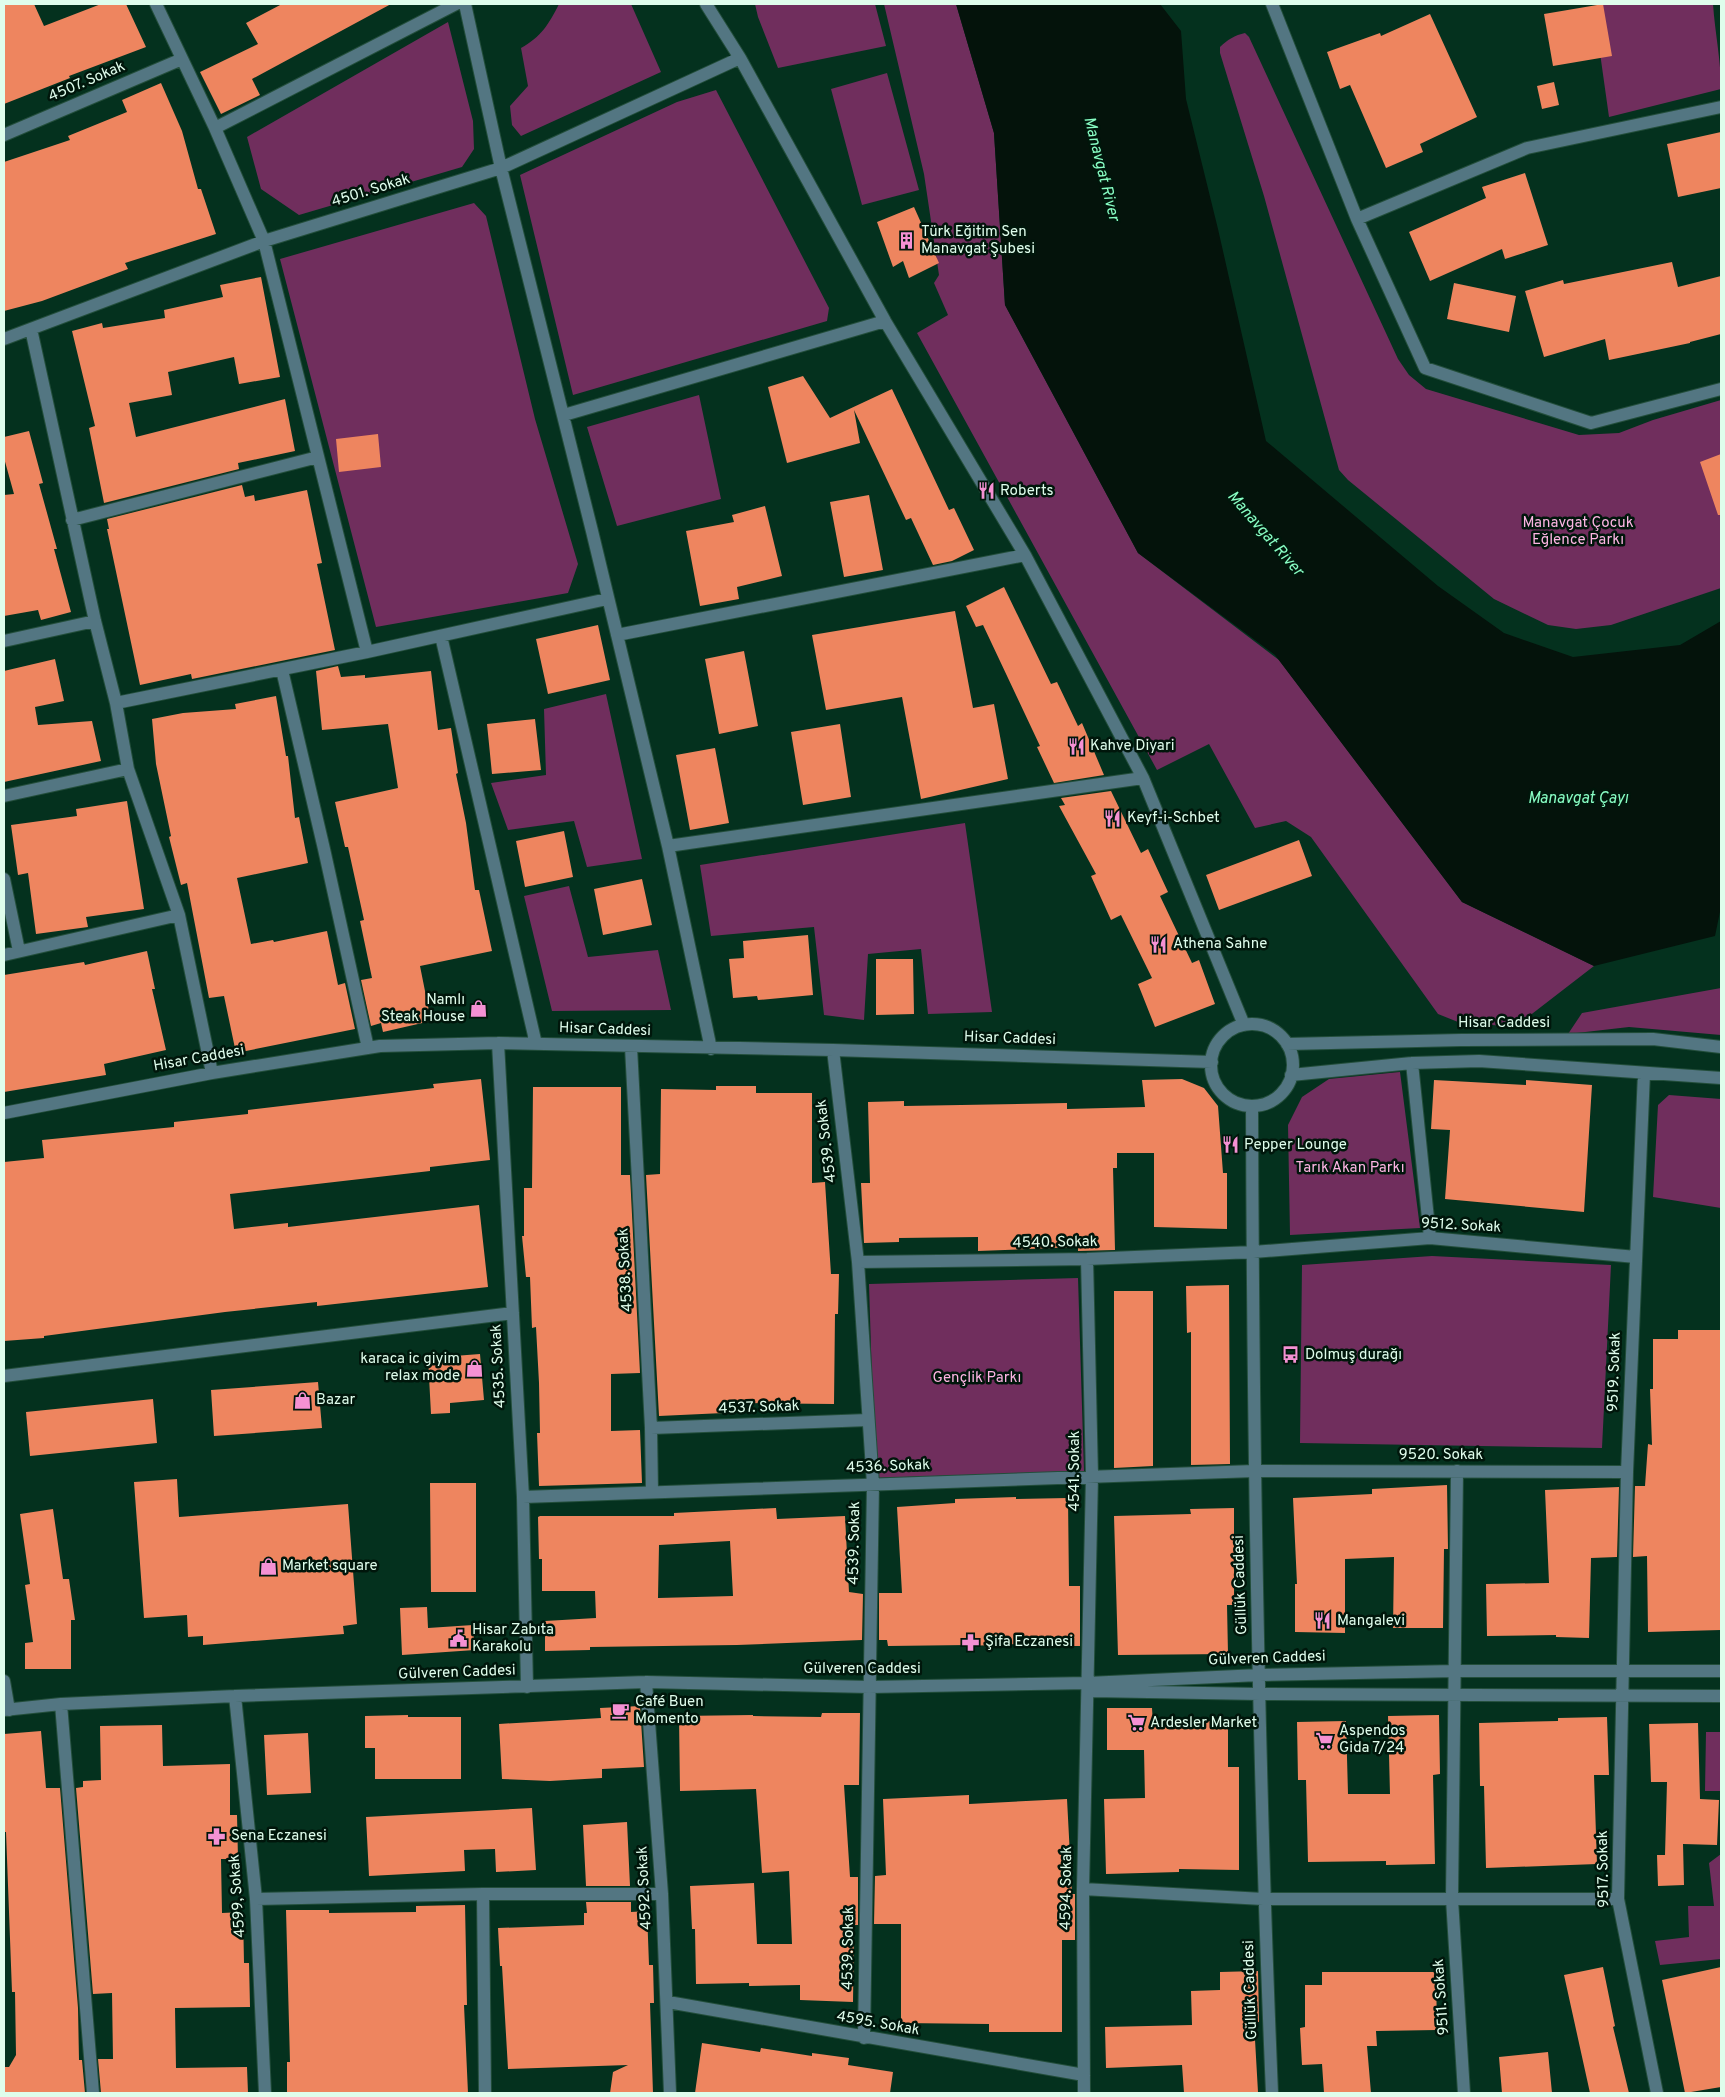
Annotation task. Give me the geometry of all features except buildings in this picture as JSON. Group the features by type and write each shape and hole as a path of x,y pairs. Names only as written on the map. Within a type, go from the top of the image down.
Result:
{"street":[{"path":"156,4 215,128 264,241 367,652"},
{"path":"215,128 456,4"},
{"path":"465,4 501,168 564,415 668,846 711,1049"},
{"path":"706,4 740,58 885,321 1025,555 1143,778 1244,1025"},
{"path":"1272,4 1357,219 1425,368 1592,423 1721,388"},
{"name":"4501. Sokak","path":"4,339 264,241 501,168 740,58"},
{"name":"4507. Sokak","path":"4,135 182,59"},
{"path":"1357,219 1527,148 1721,108"},
{"path":"564,415 885,321"},
{"path":"31,330 95,621 116,703 128,769 179,915 212,1073"},
{"path":"72,520 318,457"},
{"path":"617,636 1025,555"},
{"path":"116,703 282,670 608,599"},
{"path":"4,641 95,621"},
{"path":"441,636 536,1044"},
{"path":"282,670 368,1048"},
{"path":"4,796 128,769"},
{"path":"668,846 1143,778"},
{"path":"4,879 19,951"},
{"path":"4,955 179,915"},
{"path":"1244,1025 1262,1026 1272,1029 1287,1044 1292,1063 1291,1075 1284,1089 1273,1100 1252,1106 1232,1101 1223,1095 1213,1077 1212,1062 1216,1046 1222,1037 1231,1030 1244,1025"},
{"name":"Hisar Caddesi","path":"1287,1044 1461,1040 1653,1039 1721,1047"},
{"name":"Hisar Caddesi","path":"4,1113 212,1073 380,1046 498,1043 711,1049 833,1050 1212,1062"},
{"name":"4535. Sokak","path":"498,1043 523,1497 527,1687"},
{"name":"4538. Sokak","path":"631,1047 651,1428 652,1492"},
{"name":"4539. Sokak","path":"833,1050 858,1262 873,1484 864,2038"},
{"path":"1291,1075 1412,1063 1479,1061 1721,1078"},
{"path":"1412,1063 1430,1238"},
{"name":"9519. Sokak","path":"1623,1672 1627,1472 1644,1073"},
{"name":"Güllük Caddesi","path":"1252,1106 1254,1471 1263,1898 1272,2093"},
{"name":"9512. Sokak","path":"1253,1252 1430,1238 1636,1256"},
{"name":"4540. Sokak","path":"858,1262 1087,1260 1253,1252"},
{"name":"4541. Sokak","path":"1087,1260 1092,1476 1088,1687"},
{"path":"4,1376 513,1313"},
{"name":"4537. Sokak","path":"651,1428 868,1420"},
{"name":"9520. Sokak","path":"1254,1471 1627,1472"},
{"name":"4536. Sokak","path":"523,1497 1254,1471"},
{"name":"9511. Sokak","path":"1456,1471 1452,1899 1464,2093"},
{"name":"Gülveren Caddesi","path":"1088,1687 1259,1675 1721,1671"},
{"name":"9517. Sokak","path":"1623,1672 1618,1900 1657,2093"},
{"path":"4,1681 6,1710"},
{"name":"Gülveren Caddesi","path":"6,1710 61,1704 235,1696 646,1682 869,1687 1088,1687 1259,1694 1721,1696"},
{"name":"4592. Sokak","path":"646,1682 662,1894 668,2002 670,2093"},
{"name":"4594. Sokak","path":"1084,2093 1083,1889 1088,1687"},
{"name":"4599, Sokak","path":"235,1696 256,1899 264,2093"},
{"path":"61,1704 93,2093"},
{"path":"1083,1889 1263,1898 1618,1900"},
{"path":"483,1894 485,2093"},
{"path":"256,1899 483,1894 662,1894"},
{"name":"4595. Sokak","path":"668,2002 864,2038 1084,2075"}],"green space":[{"path":"559,4 631,4 661,72 521,136 512,125 510,106 528,86 521,48 544,29"},
{"path":"755,4 875,4 886,46 778,68 758,17"},
{"path":"884,4 956,4 994,133 1005,305 1138,553 1279,660 1462,902 1594,966 1515,1027 1458,1022 1438,1014 1311,837 1286,821 1255,828 1209,744 1157,770 917,333 948,315 934,283 939,275 924,174"},
{"path":"1597,4 1713,4 1721,89 1609,117 1600,53"},
{"path":"448,22 473,121 474,149 462,167 299,215 261,189 247,137"},
{"name":"Manavgat Çocuk Eğlence Parkı","path":"1245,33 1249,37 1398,359 1409,375 1426,389 1579,435 1619,433 1653,420 1721,400 1721,588 1611,625 1576,629 1548,625 1494,599 1348,480 1339,470 1264,196 1220,53 1220,47 1225,42"},
{"path":"887,73 919,190 862,205 831,89"},
{"path":"716,90 829,308 827,321 573,395 520,175 677,102"},
{"path":"474,203 486,216 535,419 578,564 568,593 376,627 280,259"},
{"path":"699,395 721,499 617,526 587,427"},
{"path":"606,694 642,859 587,867 574,821 508,830 491,783 546,775 544,709"},
{"path":"965,823 992,1012 928,1014 921,949 868,954 864,1020 824,1015 814,927 711,936 700,865"},
{"path":"569,886 588,957 658,950 671,1010 552,1011 524,896"},
{"path":"1721,988 1721,1035 1629,1027 1568,1034 1582,1013"},
{"name":"Tarık Akan Parkı","path":"1400,1072 1420,1228 1290,1235 1288,1125 1302,1097 1329,1079"},
{"path":"1669,1095 1721,1099 1721,1208 1653,1197 1658,1105"},
{"path":"1432,1256 1611,1265 1602,1448 1300,1443 1302,1265"},
{"name":"Gençlik Parkı","path":"1078,1278 1084,1471 875,1478 869,1284"},
{"path":"1706,1732 1721,1732 1721,1791 1705,1791"},
{"path":"1721,1854 1721,1959 1660,1965 1655,1941 1689,1937 1688,1906 1714,1906 1709,1863"}],"water":[{"name":"Manavgat Çayı","path":"956,4 1160,4 1181,31 1186,99 1218,229 1266,441 1438,586 1504,633 1573,657 1680,645 1721,621 1721,907 1715,936 1594,966 1462,902 1275,655 1138,553 1005,305 994,133"}],"place":[{"name":"Türk Eğitim Sen Manavgat Şubesi","path":"907,241"},
{"name":"Roberts","path":"986,491"},
{"name":"Kahve Diyari","path":"1076,746"},
{"name":"Keyf-i-Schbet","path":"1113,818"},
{"name":"Athena Sahne","path":"1159,944"},
{"name":"Namlı Steak House","path":"479,1009"},
{"name":"Pepper Lounge","path":"1230,1145"},
{"name":"Dolmuş durağı","path":"1291,1355"},
{"name":"karaca ic giyim relax mode","path":"474,1368"},
{"name":"Bazar","path":"302,1400"},
{"name":"Market square","path":"268,1566"},
{"name":"Mangalevi","path":"1323,1621"},
{"name":"Hisar Zabıta Karakolu","path":"458,1639"},
{"name":"Şifa Eczanesi","path":"971,1642"},
{"name":"Café Buen Momento","path":"621,1711"},
{"name":"Ardesler Market","path":"1136,1723"},
{"name":"Aspendos Gida 7/24","path":"1325,1740"},
{"name":"Sena Eczanesi","path":"217,1836"}],"water label":[{"name":"Manavgat River","path":"1101,169"},
{"name":"Manavgat River","path":"1265,534"}]}
